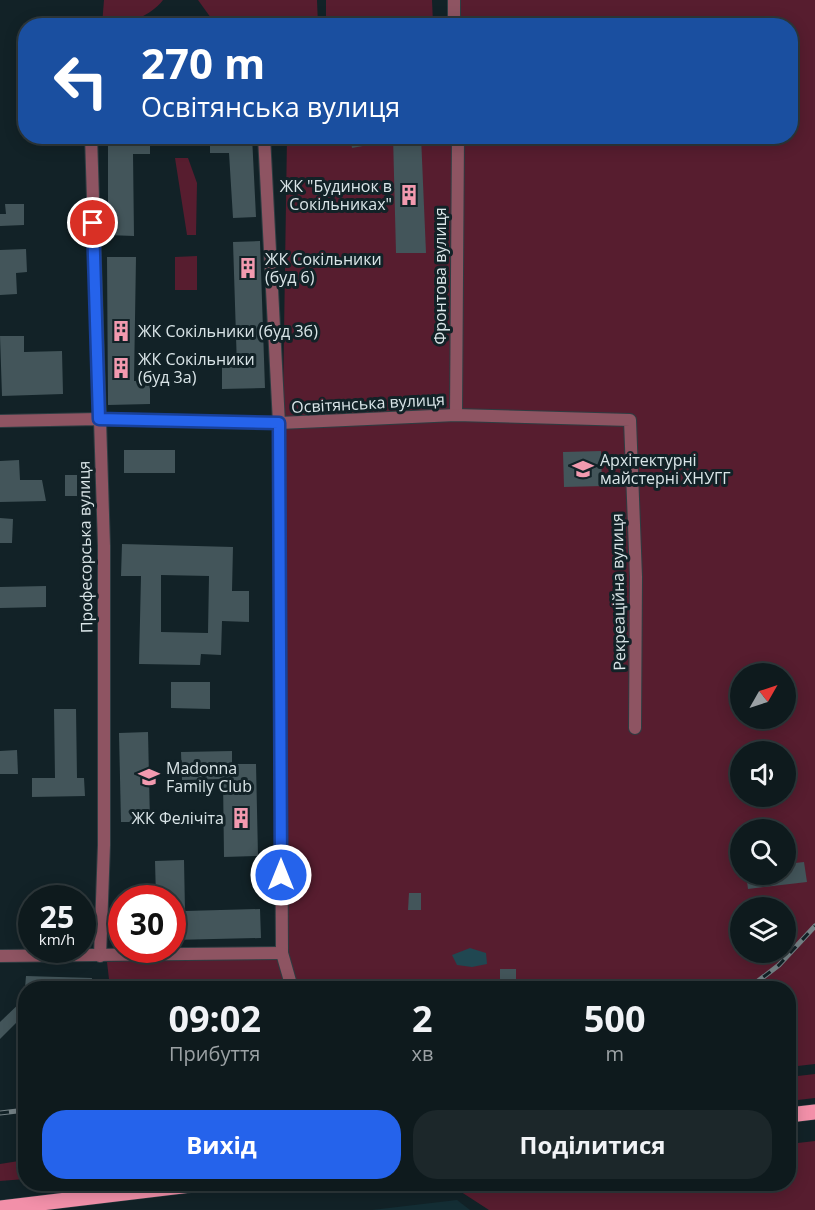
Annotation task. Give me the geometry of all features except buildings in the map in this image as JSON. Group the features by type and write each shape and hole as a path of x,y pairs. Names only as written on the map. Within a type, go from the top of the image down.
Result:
{"main road":[{"path":"796,1114 815,1112"},
{"path":"0,1208 141,1191"}],"street":[{"path":"454,0 454,18"},
{"name":"Професорська вулиця","path":"91,144 104,546 100,956"},
{"path":"264,144 279,423 282,953 289,981"},
{"name":"Фронтова вулиця","path":"456,415 458,144"},
{"name":"Освітянська вулиця","path":"0,421 99,419 279,423 456,415 630,420"},
{"name":"Рекреаційна вулиця","path":"630,420 636,577 634,728"},
{"path":"0,956 282,953"}],"shaded area":[{"path":"104,0 163,0 158,6 139,18 103,18"},
{"path":"198,0 317,0 318,18 211,18"},
{"path":"326,0 432,0 433,18 326,18"},
{"path":"460,0 815,0 815,1064 796,1066 796,981 109,981 107,962 186,963 186,958 282,953 283,399 287,144 798,144 798,18 458,18"},
{"path":"175,158 188,158 197,183 196,235 187,235"},
{"path":"197,256 197,290 175,290 175,257"},
{"path":"470,948 486,953 487,964 472,967 457,965 452,955"},
{"path":"815,1074 815,1098 796,1100 796,1076"},
{"path":"815,1141 815,1210 489,1210 460,1191 796,1191 796,1143"},
{"path":"18,1161 18,1180 0,1181 0,1164"},
{"path":"457,1200 470,1210 372,1210"}],"railway":[{"path":"758,981 779,965 815,926"},
{"path":"0,1113 18,1111"}],"place":[{"name":"ЖК \"Будинок в Сокільниках\"","path":"409,195"},
{"name":"ЖК Сокільники (буд 6)","path":"248,268"},
{"name":"ЖК Сокільники (буд 3б)","path":"121,331"},
{"name":"ЖК Сокільники (буд 3а)","path":"121,368"},
{"name":"Архітектурні майстерні ХНУГГ","path":"583,469"},
{"name":"Madonna Family Club","path":"149,777"},
{"name":"ЖК Фелічіта","path":"241,818"}],"route":[{"path":"93,223 99,419 279,423 281,875"}]}
